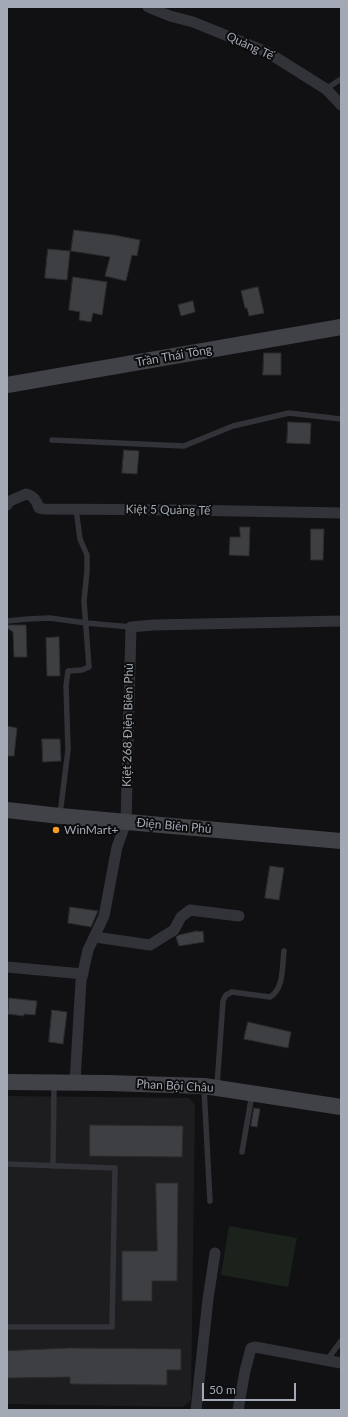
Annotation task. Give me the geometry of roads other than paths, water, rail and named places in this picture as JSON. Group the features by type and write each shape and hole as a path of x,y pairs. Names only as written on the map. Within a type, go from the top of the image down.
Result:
{"street":[{"name":"Quảng Tế","path":"148,7 168,11 267,52 326,89 341,105"},
{"name":"Trần Thái Tông","path":"7,385 341,327"},
{"name":"Kiệt 5 Quảng Tế","path":"7,505 10,501 26,494 32,495 36,499 39,508 341,513"},
{"path":"130,627 153,625 341,621"},
{"name":"Kiệt 268 Điện Biên Phủ","path":"74,1082 83,974 88,950 104,916 117,847 126,822 130,627"},
{"name":"Điện Biên Phủ","path":"7,810 126,822 341,840"},
{"path":"95,937 150,945 174,930 180,917 190,910 239,916"},
{"path":"7,967 83,974"},
{"name":"Phan Bội Châu","path":"7,1082 74,1082 211,1087 341,1107"},
{"path":"196,1410 208,1299 215,1253"},
{"path":"238,1410 244,1371 251,1348 262,1348 341,1363"}],"lane":[{"path":"326,89 341,79"},
{"path":"52,440 184,446 233,426 289,413 341,419"},
{"path":"60,816 68,750 66,686 68,671 82,670 89,667 84,601 87,555 80,540 76,509"},
{"path":"7,621 50,618 130,627"},
{"path":"210,1201 211,1087 223,1001 226,995 232,992 270,997 275,994 279,988 284,951"},
{"path":"53,1166 54,1082"},
{"path":"242,1152 252,1094"},
{"path":"7,1164 115,1168 112,1327 7,1327"},
{"path":"326,1360 341,1341"}],"place":[{"name":"WinMart+","path":"56,830"}]}
